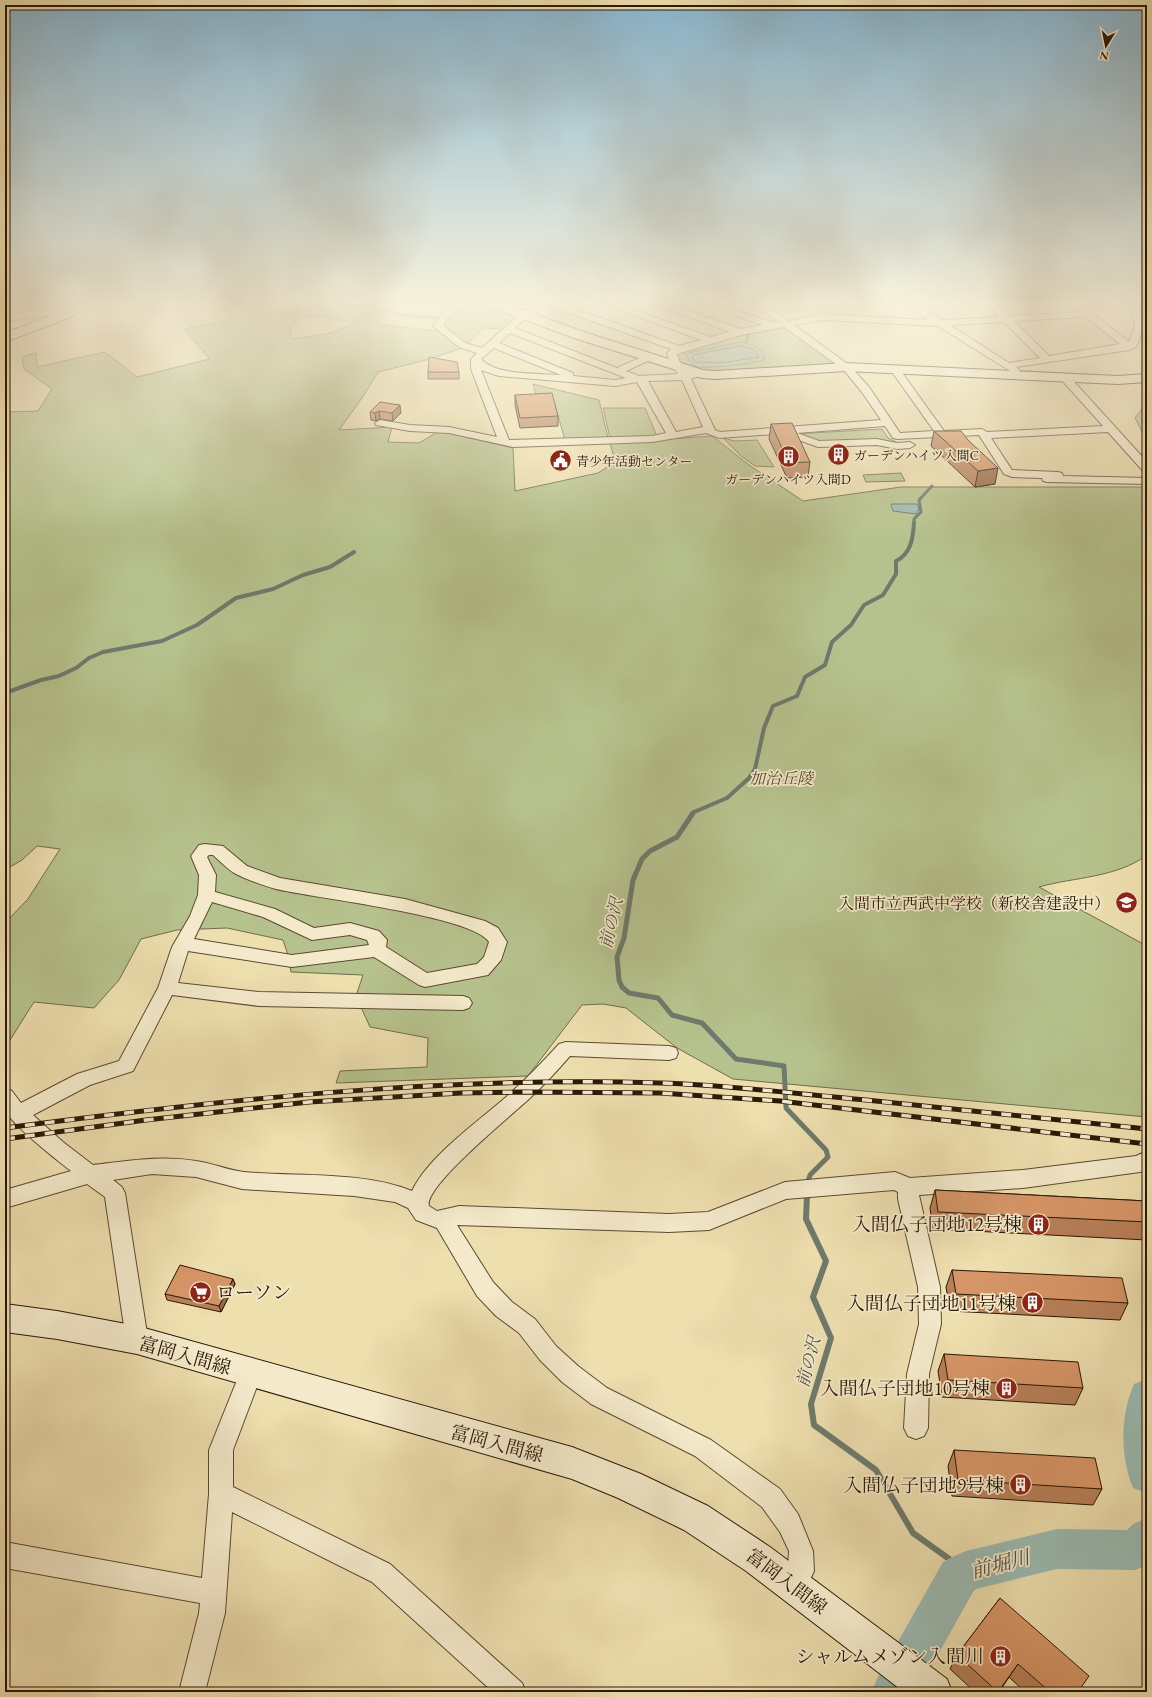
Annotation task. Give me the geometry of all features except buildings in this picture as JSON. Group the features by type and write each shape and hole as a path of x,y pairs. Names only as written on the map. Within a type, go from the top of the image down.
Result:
{"street":[{"path":"481,381 504,441"},
{"path":"595,381 614,383 625,381"},
{"path":"643,381 673,436"},
{"path":"687,381 711,432 719,435 889,424"},
{"path":"858,381 897,436 982,432 1008,472 1012,474 1058,475"},
{"path":"904,381 941,434"},
{"path":"1067,381 1147,469"},
{"path":"380,423 410,428 449,430 514,444 673,436 710,429"},
{"path":"984,435 1110,429"},
{"path":"794,435 818,444 877,442 897,446 962,442 966,446"},
{"path":"993,472 998,476 1006,478 1147,480"},
{"path":"19,1113 84,1079 126,1066 167,988 183,944 198,916 206,895 209,882 208,871 199,856 205,849 217,850 242,870 277,883 405,905 479,925 486,928 496,937 498,942 492,960 482,970 424,980 377,950 292,961 183,944"},
{"path":"206,895 269,913 312,934 343,929 363,931 373,935 378,940 377,950"},
{"path":"424,980 426,1002"},
{"path":"167,988 259,999 463,1003"},
{"path":"669,1052 566,1049 524,1092 450,1158 431,1181 418,1203 420,1211 429,1218 442,1220 459,1215 669,1223 709,1221 785,1191 895,1181 909,1187 1023,1179 1140,1164 1147,1159"},
{"path":"5,1096 19,1113 49,1143 114,1193 137,1340"},
{"path":"5,1199 90,1174 152,1166 196,1169 242,1180 354,1187 397,1194 418,1203"},
{"path":"909,1187 908,1199 928,1287 929,1328 918,1374 916,1428"},
{"path":"442,1220 485,1289 504,1309 527,1326 548,1352 570,1374 599,1396 703,1448 771,1498 789,1523 801,1551 801,1571 794,1586"},
{"name":"富岡入間線","path":"5,1318 57,1325 137,1340 572,1463 629,1486 696,1518 758,1559 915,1678"},
{"path":"192,1692 212,1613 221,1494 222,1450 251,1373"},
{"path":"221,1494 381,1573 513,1692"},
{"path":"5,1555 214,1593"}],"green space":[{"name":"加治丘陵","path":"41,381 372,381 339,430 392,427 388,442 419,443 439,431 513,448 515,491 598,473 615,462 610,443 712,436 749,465 803,501 901,487 1144,487 1147,490 1147,855 1135,863 1108,873 1039,887 1147,946 1147,1117 733,1079 677,1048 626,1008 603,1004 582,1005 528,1076 336,1083 340,1071 427,1067 428,1038 370,1027 356,996 363,975 291,972 288,955 283,940 227,928 177,930 141,939 119,980 94,1008 34,1002 5,1048 5,923 28,899 60,849 37,846 22,860 5,870 5,412 38,411 52,389"},
{"path":"533,384 599,400 608,438 565,440 554,402 538,402"},
{"path":"1147,402 1147,441 1135,418"},
{"path":"603,408 645,408 657,436 610,438"},
{"path":"882,429 888,438 898,443 818,444 795,434"},
{"path":"723,438 735,441 757,440 774,467 755,466 741,456"},
{"path":"901,473 905,481 866,482 863,475"}],"water":[{"path":"891,504 917,504 919,509 916,514 893,511"}],"waterway":[{"name":"前の沢","path":"914,523 914,519 921,512 919,500 932,486"},
{"name":"前の沢","path":"693,813 727,798 749,778 755,769 764,728 773,706 797,696 805,677 825,665 832,642 851,625 864,605 883,595 896,574 896,561 908,550 913,534 914,523"},
{"path":"5,693 41,680 59,676 76,668 89,658 103,652 162,641 197,625 236,598 273,589 303,575 330,567 354,552"},
{"name":"前の沢","path":"693,813 677,837 650,851 642,859 633,880 624,938 617,957 619,980 622,987 629,993 658,998 672,1015 702,1023 736,1059 784,1066 786,1108 826,1150 828,1157 810,1175 807,1185"},
{"name":"前の沢","path":"807,1195 806,1219 826,1261 813,1297 831,1338 811,1404 814,1425 876,1470 913,1533 966,1571"},
{"name":"前堀川","path":"1147,1397 1142,1422 1147,1474"},
{"name":"前堀川","path":"893,1692 958,1577 966,1571 1057,1549 1135,1550 1147,1538"}],"railway":[{"path":"5,1128 168,1108 332,1092 496,1083 578,1082 660,1083 737,1088 1147,1129"},
{"path":"5,1139 146,1120 309,1102 461,1093 524,1092 660,1093 780,1101 1147,1144"}],"place":[{"name":"ガーデンハイツ入間C","path":"839,455"},
{"name":"ガーデンハイツ入間D","path":"788,457"},
{"name":"青少年活動センター","path":"560,461"},
{"name":"入間市立西武中学校（新校舎建設中）","path":"1126,903"},
{"name":"入間仏子団地12号棟","path":"1038,1224"},
{"name":"ローソン","path":"201,1292"},
{"name":"入間仏子団地11号棟","path":"1032,1303"},
{"name":"入間仏子団地10号棟","path":"1006,1388"},
{"name":"入間仏子団地9号棟","path":"1020,1485"},
{"name":"シャルムメゾン入間川","path":"1000,1656"}]}
